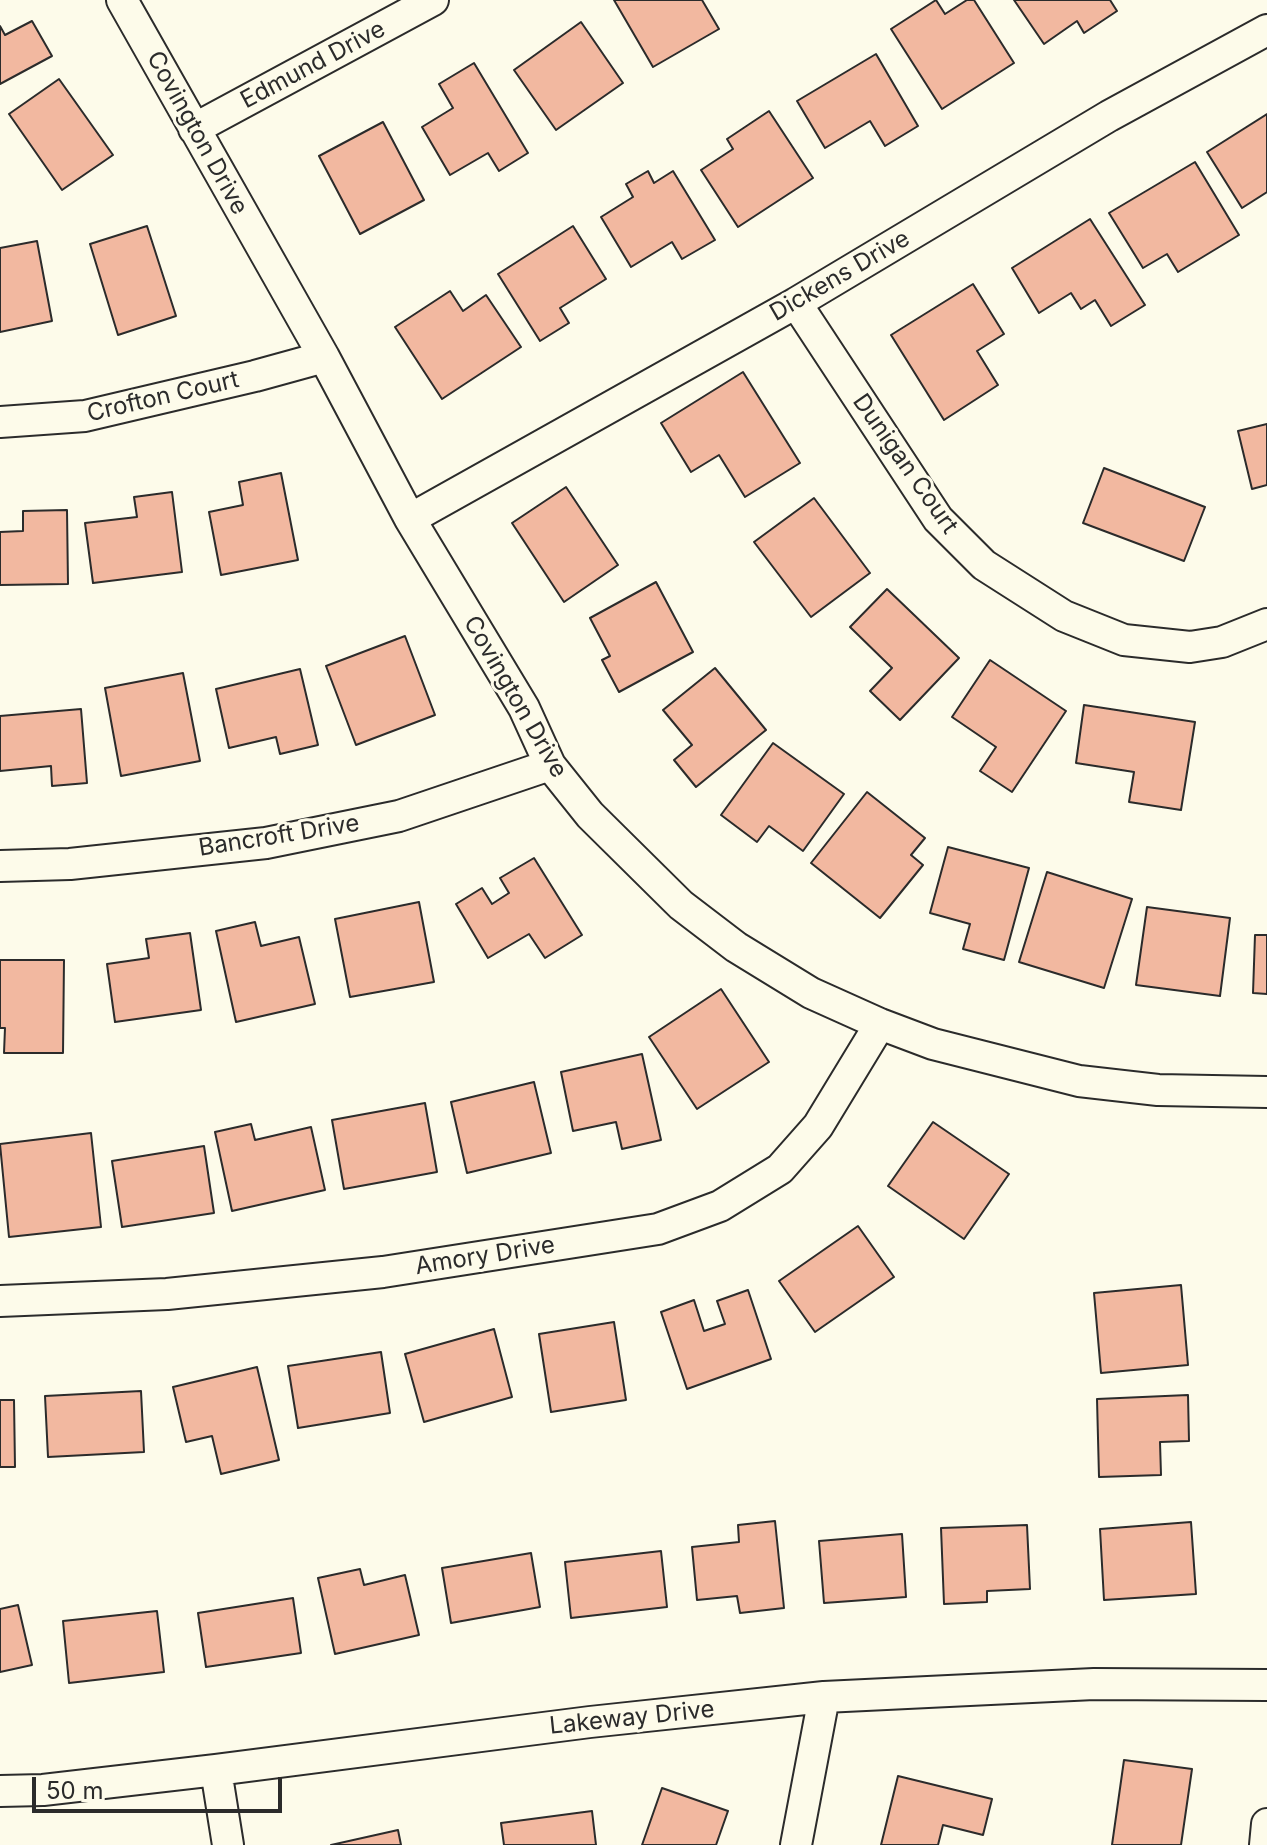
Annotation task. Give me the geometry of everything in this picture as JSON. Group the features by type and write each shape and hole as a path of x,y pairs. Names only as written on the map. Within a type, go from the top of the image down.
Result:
{"street":[{"name":"Covington Drive","path":"122,0 324,357 410,519 524,708 550,765 590,815 681,905 736,947 811,993 933,1044 1079,1081 1158,1090 1267,1092"},
{"name":"Edmund Drive","path":"194,129 433,0"},
{"name":"Dickens Drive","path":"410,519 796,303 1109,116 1267,30"},
{"name":"Dunigan Court","path":"796,303 938,519 984,565 1064,616 1124,640 1190,647 1222,642 1267,624"},
{"name":"Crofton Court","path":"0,422 85,416 324,357"},
{"name":"Bancroft Drive","path":"0,866 70,864 266,843 399,816 550,765"},
{"name":"Amory Drive","path":"0,1301 167,1294 383,1272 658,1229 720,1206 780,1169 818,1126 880,1024"},
{"name":"Lakeway Drive","path":"0,1791 43,1790 590,1722 824,1697 1094,1684 1267,1685"},
{"path":"796,1845 824,1697"},
{"path":"216,1770 228,1845"},
{"path":"1265,1845 1267,1824"}],"building":[{"path":"614,0 702,0 719,29 653,67"},
{"path":"936,0 945,14 967,0 974,0 1014,63 942,109 891,29"},
{"path":"1014,0 1110,0 1117,11 1084,33 1077,21 1044,44"},
{"path":"32,21 52,56 0,84 0,26 5,35"},
{"path":"581,22 623,83 556,130 514,70"},
{"path":"876,54 918,126 885,146 870,121 825,148 797,101"},
{"path":"474,63 528,153 499,171 488,153 450,175 422,127 453,108 439,84"},
{"path":"59,79 113,155 62,190 9,114"},
{"path":"769,111 813,178 738,227 701,170 733,149 727,139"},
{"path":"1267,114 1267,192 1242,208 1207,152"},
{"path":"383,122 424,200 360,234 319,156"},
{"path":"1195,162 1239,235 1178,272 1167,254 1143,268 1109,213"},
{"path":"648,171 654,183 673,171 715,240 682,259 672,242 631,267 601,217 633,197 626,184"},
{"path":"1090,219 1145,305 1111,326 1095,300 1081,309 1071,293 1039,313 1012,268"},
{"path":"147,226 176,316 118,335 90,244"},
{"path":"573,226 606,279 560,308 569,323 540,341 498,274"},
{"path":"37,241 52,321 0,332 0,248"},
{"path":"973,284 1004,334 977,351 998,385 944,420 891,335"},
{"path":"450,291 463,311 486,295 521,347 442,399 395,327"},
{"path":"743,372 800,463 745,497 719,455 691,472 661,423"},
{"path":"1267,424 1267,485 1252,489 1238,431"},
{"path":"1104,468 1205,507 1184,561 1083,523"},
{"path":"281,473 298,560 221,575 209,512 243,505 239,482"},
{"path":"566,487 618,565 564,602 512,523"},
{"path":"172,492 182,572 93,583 85,523 137,517 134,497"},
{"path":"814,498 870,573 811,617 754,542"},
{"path":"67,510 68,584 0,585 0,532 23,531 23,511"},
{"path":"656,582 693,652 619,692 602,660 610,656 590,618"},
{"path":"887,589 959,658 900,720 870,691 892,668 850,627"},
{"path":"405,636 435,715 356,745 326,666"},
{"path":"990,660 1066,711 1012,792 980,771 996,747 952,717"},
{"path":"715,668 766,730 696,787 674,760 692,745 663,710"},
{"path":"300,669 318,745 280,754 276,737 229,748 216,689"},
{"path":"183,673 200,761 121,776 105,688"},
{"path":"1084,705 1195,722 1181,810 1129,802 1134,772 1076,763"},
{"path":"81,709 87,783 52,786 51,766 0,771 0,716"},
{"path":"773,743 844,794 803,851 769,826 757,842 721,815"},
{"path":"867,792 925,838 911,855 923,865 880,918 811,863"},
{"path":"948,847 1029,868 1004,960 963,949 970,924 930,913"},
{"path":"534,858 582,935 545,958 529,934 488,958 456,904 482,888 492,904 509,893 500,878"},
{"path":"1047,872 1132,899 1104,988 1019,962"},
{"path":"419,902 434,982 350,997 335,919"},
{"path":"1147,907 1230,918 1220,996 1136,985"},
{"path":"255,922 261,946 299,937 315,1004 236,1022 216,931"},
{"path":"190,933 201,1010 115,1022 107,964 149,958 146,939"},
{"path":"1255,935 1267,935 1267,994 1253,993"},
{"path":"0,960 64,960 63,1053 4,1053 5,1028 0,1028"},
{"path":"721,989 769,1062 697,1109 649,1037"},
{"path":"642,1054 661,1140 622,1149 616,1122 573,1131 561,1072"},
{"path":"534,1082 551,1153 467,1173 451,1102"},
{"path":"425,1103 437,1172 344,1189 332,1120"},
{"path":"933,1122 1009,1174 964,1239 888,1186"},
{"path":"251,1124 255,1140 311,1127 325,1190 232,1211 215,1132"},
{"path":"91,1133 101,1227 9,1237 0,1144"},
{"path":"204,1146 214,1213 122,1227 112,1161"},
{"path":"858,1226 894,1277 815,1332 779,1281"},
{"path":"1181,1285 1188,1365 1101,1373 1094,1293"},
{"path":"748,1290 771,1359 687,1389 661,1312 694,1300 704,1331 725,1324 717,1301"},
{"path":"614,1322 626,1400 551,1412 539,1334"},
{"path":"494,1329 512,1397 424,1422 405,1354"},
{"path":"381,1352 390,1413 298,1428 288,1366"},
{"path":"257,1367 279,1460 221,1474 212,1436 186,1442 173,1387"},
{"path":"141,1391 144,1452 48,1457 45,1396"},
{"path":"1188,1395 1189,1441 1160,1442 1161,1475 1099,1477 1097,1399"},
{"path":"0,1400 14,1400 15,1467 0,1467"},
{"path":"775,1521 784,1608 740,1613 737,1596 697,1600 692,1547 739,1542 738,1525"},
{"path":"1191,1522 1196,1594 1104,1600 1100,1529"},
{"path":"1027,1525 1030,1589 987,1591 987,1602 944,1604 941,1528"},
{"path":"902,1534 906,1597 824,1603 819,1541"},
{"path":"661,1551 667,1607 571,1618 565,1562"},
{"path":"531,1553 540,1607 451,1623 442,1568"},
{"path":"360,1569 364,1585 405,1575 419,1635 335,1654 318,1578"},
{"path":"293,1598 301,1653 206,1667 198,1613"},
{"path":"18,1605 32,1665 0,1672 0,1609"},
{"path":"157,1611 164,1672 69,1683 63,1621"},
{"path":"1124,1760 1192,1769 1181,1845 1112,1845"},
{"path":"898,1776 992,1799 983,1835 943,1825 938,1845 881,1845"},
{"path":"662,1788 728,1811 716,1845 642,1845"},
{"path":"592,1811 596,1845 504,1845 501,1823"},
{"path":"398,1830 401,1845 331,1845"}]}
